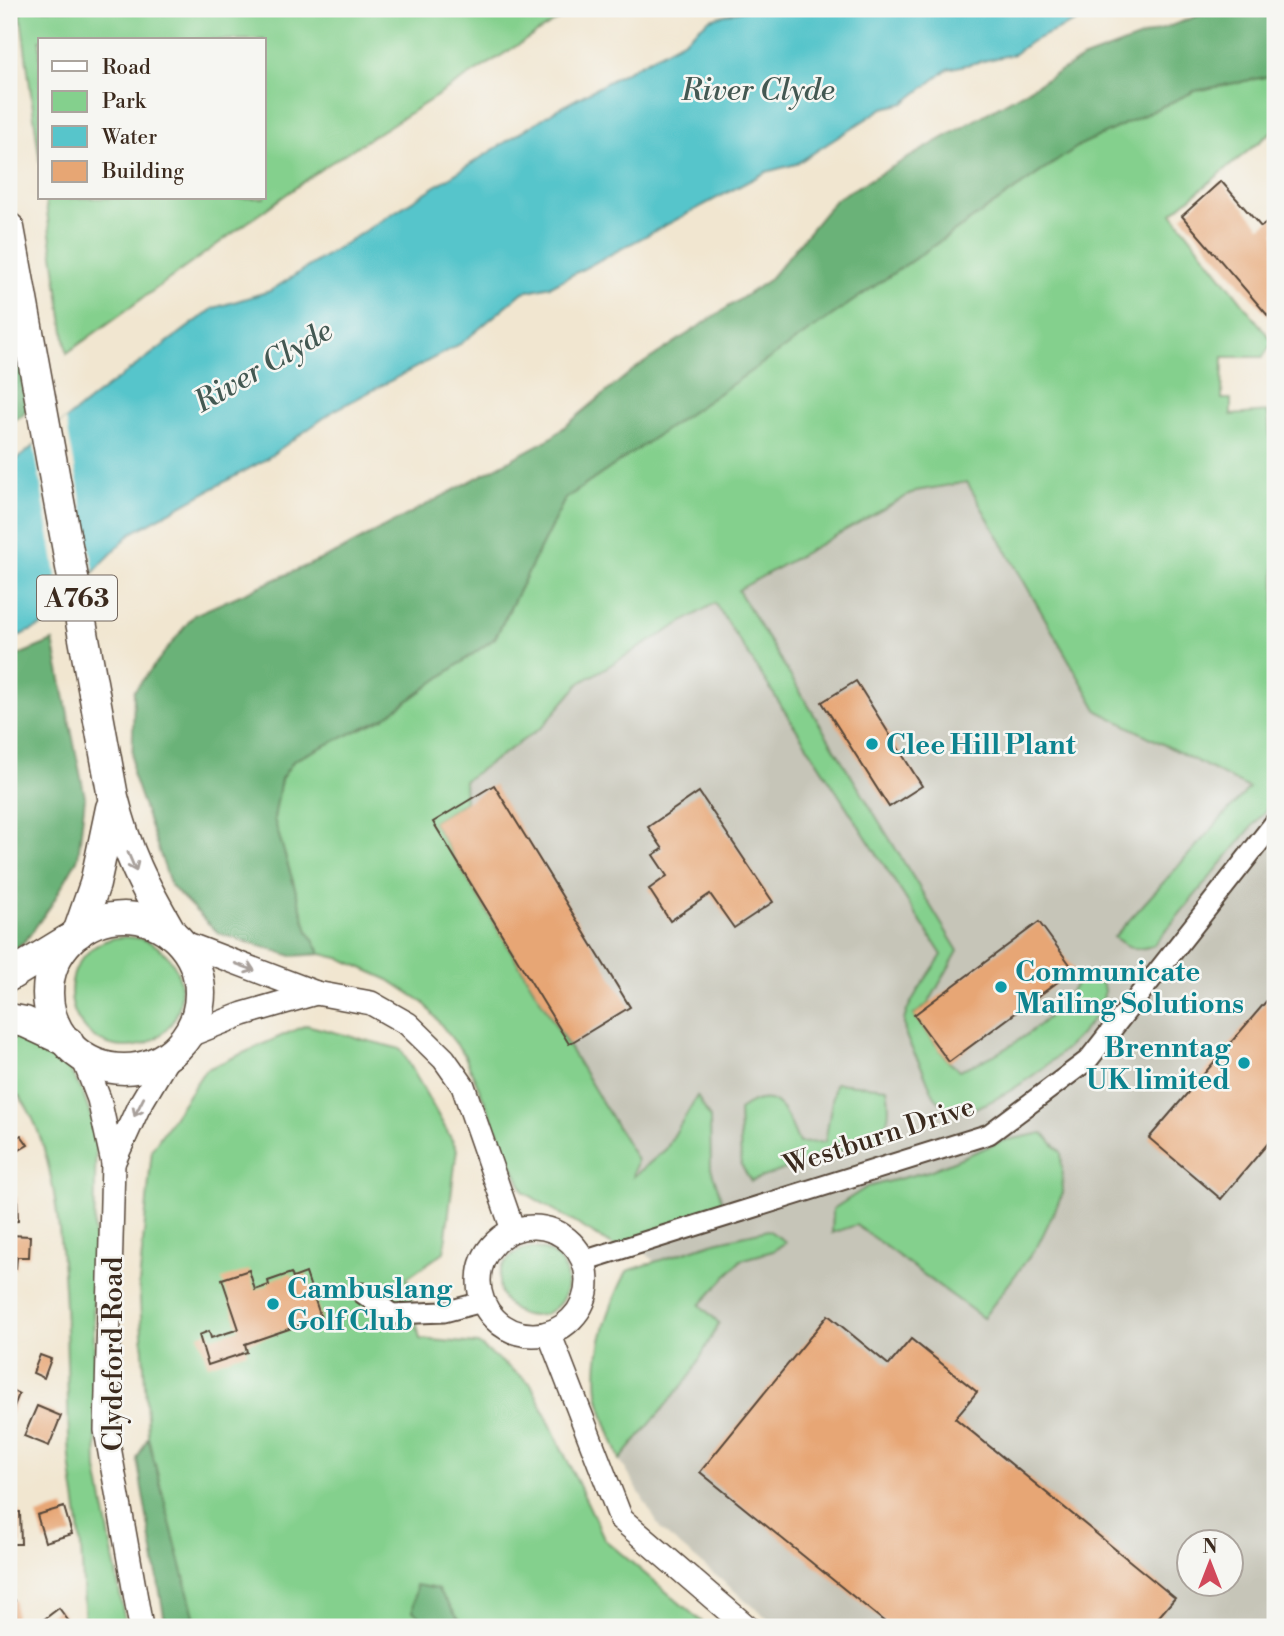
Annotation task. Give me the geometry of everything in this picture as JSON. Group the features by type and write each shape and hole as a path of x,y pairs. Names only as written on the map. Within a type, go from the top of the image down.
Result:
{"main road":[{"name":"A763","path":"9,228 113,797 136,871 177,938"},
{"name":"A763","path":"73,936 95,884 113,797"},
{"path":"9,976 89,925 113,917 138,917 162,926 177,938 195,964 201,988 198,1013 178,1045 147,1066 122,1069 97,1064 25,1022 9,1019"},
{"path":"73,936 55,960 48,985 50,1009 59,1032 75,1049"}],"street":[{"name":"Westburn Drive","path":"583,1261 989,1134 1088,1060 1275,822"},
{"path":"177,938 316,993 371,1003 408,1024 444,1059 463,1086 513,1230"},
{"path":"178,1045 243,1014 316,993"},
{"name":"Clydeford Road","path":"113,1163 138,1108 178,1045"},
{"name":"Clydeford Road","path":"75,1049 99,1099 113,1163 106,1430 141,1627"},
{"path":"547,1228 562,1235 575,1246 583,1261 587,1278 585,1296 578,1312 565,1325 549,1333 533,1336 503,1327 482,1302 479,1277 486,1252 498,1239 513,1230 547,1228"},
{"path":"362,1293 393,1314 444,1311 482,1302"},
{"path":"549,1333 621,1519 747,1627"}],"shaded area":[{"path":"967,482 1098,711 1275,799 1275,1627 778,1627 662,1531 620,1460 691,1375 718,1323 605,1214 406,786 738,590 916,491"}],"green space":[{"path":"20,9 575,9 324,167 67,353 45,200 266,200 266,38 38,38 38,148"},
{"path":"1216,9 1275,9 1275,75 1195,91 1080,145 565,499 495,638 384,718 294,760 281,779 274,819 308,931 321,954 292,956 218,933 171,886 132,773 134,691 194,615 338,552 551,438 633,370 769,280 836,199 1082,59"},
{"path":"1275,75 1275,129 1172,213 1273,342 1263,357 1223,357 1222,399 1231,399 1231,415 1268,412 1272,457 1275,458 1275,799 1154,945 1133,948 1114,937 1249,788 1098,711 967,482 916,491 738,590 958,951 928,1004 914,1015 949,1062 959,1070 1013,1044 1060,1005 1082,974 1090,971 1104,988 1100,1008 1087,1027 1045,1067 995,1099 974,1108 957,1111 950,1110 939,1101 908,1041 904,1024 908,1008 942,955 715,603 580,683 542,727 464,781 465,802 433,822 637,1160 633,1177 666,1149 697,1096 710,1118 711,1168 727,1215 619,1249 524,1192 464,1054 424,1003 389,980 342,959 321,954 308,931 273,818 281,779 294,760 384,718 495,638 565,499 1080,145 1195,91"},
{"path":"9,266 29,406 23,415 9,423"},
{"path":"53,641 85,797 78,858 52,904 26,940 9,954 9,659"},
{"path":"126,937 147,941 165,953 177,971 181,992 177,1013 165,1031 147,1043 126,1047 105,1043 87,1031 75,1013 71,992 75,971 87,953 105,941"},
{"name":"Cambuslang Golf Club","path":"306,1025 401,1049 457,1149 444,1252 407,1278 420,1339 478,1344 531,1384 605,1540 708,1627 180,1627 150,1468 139,1284 152,1149 205,1070"},
{"path":"9,1029 60,1053 82,1091 96,1131 93,1296 97,1469 126,1627 85,1627 81,1548 70,1457 62,1260 56,1205 46,1155 30,1114 9,1086"},
{"path":"835,1083 887,1088 888,1114 885,1127 878,1138 751,1181 741,1165 739,1110 752,1102 771,1101 784,1112 799,1143 825,1142"},
{"path":"1043,1133 1061,1152 1063,1193 1038,1245 983,1318 856,1225 832,1233 833,1209 867,1187 929,1171 1002,1141"},
{"path":"768,1230 786,1242 773,1251 741,1260 700,1305 719,1323 691,1375 620,1460 602,1409 597,1376 604,1330 627,1271 715,1242"},
{"path":"533,1248 546,1251 557,1258 564,1269 567,1282 564,1295 557,1306 546,1313 533,1316 520,1313 509,1306 502,1295 499,1282 502,1269 509,1258 520,1251"},
{"path":"148,1437 197,1627 166,1627 137,1459"},
{"path":"416,1585 437,1589 465,1627 433,1627 413,1611"}],"water":[{"name":"River Clyde","path":"747,9 1104,9 1032,41 1014,54 948,69 904,103 883,108 796,164 766,172 551,286 523,292 462,343 335,410 263,461 131,533 42,626 9,640 9,466 95,396 214,308 270,291 556,110 683,41 710,19"}],"pier":[{"path":"66,419 94,570 61,604 34,445"}],"building":[{"path":"1221,181 1261,227 1275,217 1275,324 1182,216"},
{"name":"Clee Hill Plant","path":"856,681 922,786 889,807 822,702"},
{"path":"494,785 630,1007 569,1044 433,822"},
{"path":"699,792 773,902 734,928 710,894 670,921 649,889 667,876 653,855 663,849 648,827"},
{"name":"Communicate Mailing Solutions","path":"1039,922 1074,970 949,1062 914,1015"},
{"name":"Brenntag UK limited","path":"1275,991 1275,1135 1221,1199 1149,1138"},
{"path":"21,1135 28,1145 11,1155 9,1143"},
{"path":"9,1197 17,1197 18,1221 9,1222"},
{"path":"9,1235 30,1236 29,1257 17,1257 16,1268 9,1268"},
{"name":"Cambuslang Golf Club","path":"249,1270 255,1290 269,1285 268,1281 291,1273 293,1278 306,1273 321,1318 245,1344 247,1352 208,1365 199,1335 209,1331 211,1338 239,1329 222,1279"},
{"path":"828,1315 889,1365 911,1339 977,1392 955,1418 1175,1598 1150,1627 891,1627 700,1472"},
{"path":"40,1355 51,1359 44,1378 33,1373"},
{"path":"9,1389 19,1394 9,1419"},
{"path":"37,1406 61,1416 49,1446 24,1436"},
{"path":"64,1507 72,1534 45,1542 37,1515"},
{"path":"9,1512 20,1512 21,1544 9,1544"},
{"path":"9,1600 15,1600 16,1627 9,1627"},
{"path":"59,1608 73,1627 40,1627 38,1624"}],"place":[{"name":"Clee Hill Plant","path":"872,744"},
{"name":"Communicate Mailing Solutions","path":"1001,987"},
{"name":"Brenntag UK limited","path":"1244,1063"},
{"name":"Cambuslang Golf Club","path":"273,1304"}]}
